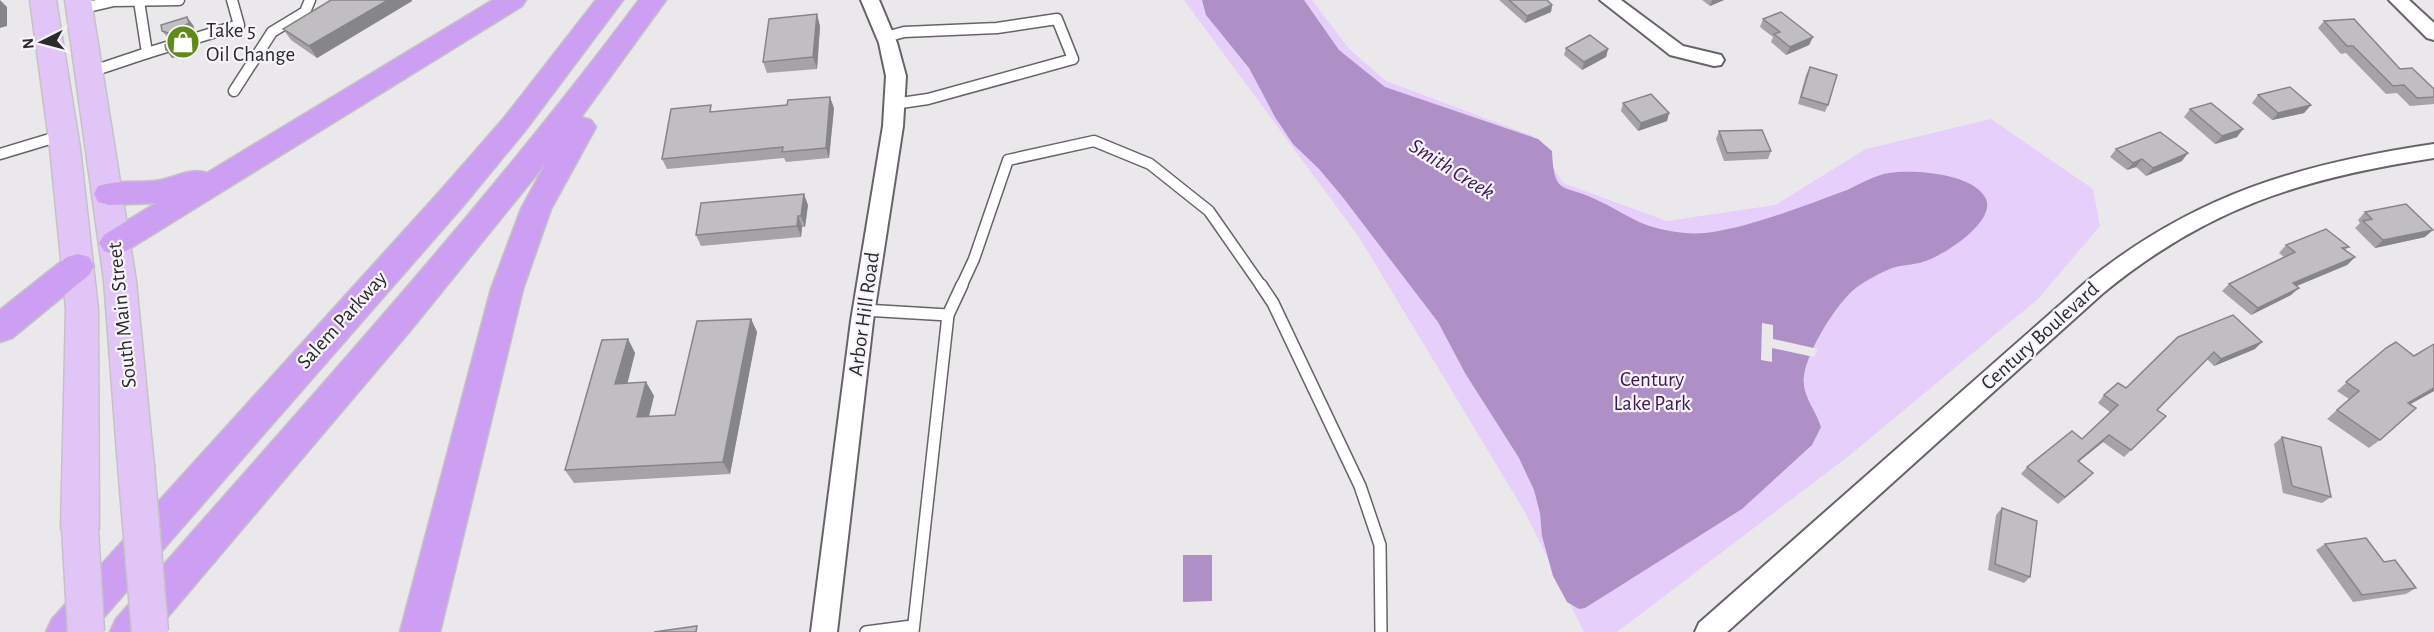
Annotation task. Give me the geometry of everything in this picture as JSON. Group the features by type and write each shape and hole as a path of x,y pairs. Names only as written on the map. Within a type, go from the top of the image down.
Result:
{"highway":[{"path":"115,243 513,0"},
{"name":"Salem Parkway","path":"66,632 452,198 514,125 610,0"},
{"path":"420,632 494,336 522,246 552,177 653,0"},
{"name":"Salem Parkway","path":"130,632 495,207 562,124 653,0"},
{"path":"108,194 142,194 174,189 245,164"},
{"path":"0,329 78,266"}],"main road":[{"name":"South Main Street","path":"43,0 63,135 78,266 82,356 80,528 86,632"},
{"name":"South Main Street","path":"79,5 115,243 150,632"},
{"path":"78,266 115,243"}],"street":[{"name":"Arbor Hill Road","path":"824,632 864,310 893,126 896,76 886,37 870,0"},
{"path":"1609,0 1677,51 1713,60"},
{"path":"2398,0 2434,34"},
{"name":"Century Boulevard","path":"1708,632 2094,288 2159,239 2231,202 2306,175 2349,164 2434,151"}],"lane":[{"path":"79,5 114,1 179,0"},
{"path":"196,38 239,25 232,0"},
{"path":"234,91 272,32 304,12 310,0"},
{"path":"139,1 147,53"},
{"path":"886,37 904,32 997,28 1057,19 1073,59 928,99 894,104"},
{"path":"90,72 170,46"},
{"path":"0,154 63,135"},
{"path":"866,632 913,629 948,315 974,259 1008,160 1094,141 1150,164 1209,211 1273,303 1360,486 1380,545 1381,632"},
{"path":"864,310 948,315"}],"green space":[{"name":"Century Lake Park","path":"1184,0 1312,0 1349,49 1386,81 1533,136 1563,183 1667,221 1775,205 1866,149 1991,119 2093,189 2100,226 2038,299 1850,455 1617,632 1584,632 1525,512 1359,237"}],"water":[{"name":"Century Lake Park","path":"1202,0 1304,0 1339,50 1385,87 1538,139 1552,151 1555,176 1563,187 1586,195 1655,228 1695,233 1729,229 1798,208 1878,176 1899,172 1927,173 1957,178 1980,190 1986,199 1987,208 1983,219 1952,247 1928,260 1892,268 1869,279 1849,294 1832,315 1811,354 1804,376 1807,396 1821,427 1812,445 1742,509 1585,608 1579,609 1567,602 1553,576 1542,536 1540,513 1534,490 1519,458 1465,373 1438,322 1341,195 1293,144 1275,117 1249,68 1206,15"},
{"path":"1183,555 1212,555 1212,601 1183,602"}],"pier":[{"path":"1762,323 1773,325 1773,339 1818,349 1814,357 1772,348 1772,362 1761,360"}],"building":[{"path":"331,0 388,0 309,46 283,29"},
{"path":"1509,0 1547,0 1552,5 1527,16"},
{"path":"1781,12 1813,37 1790,47 1774,34 1780,32 1763,19"},
{"path":"817,14 813,57 763,62 769,19"},
{"path":"187,17 189,23 184,26 183,32 185,36 192,37 193,41 166,50 165,45 169,43 171,37 162,31 161,25"},
{"path":"2354,19 2400,69 2412,68 2434,89 2434,97 2417,98 2404,85 2393,86 2353,46 2347,46 2324,21"},
{"path":"1590,35 1608,49 1584,62 1566,48"},
{"path":"1810,67 1837,75 1828,105 1801,97"},
{"path":"2290,87 2311,105 2278,113 2258,95"},
{"path":"1651,94 1669,113 1641,123 1623,103"},
{"path":"830,97 826,148 782,152 783,147 662,159 671,109 711,105 710,112 787,105 788,100"},
{"path":"2211,103 2243,129 2222,136 2190,109"},
{"path":"1762,130 1771,151 1727,153 1719,131"},
{"path":"2160,132 2188,153 2153,168 2142,159 2133,163 2116,149"},
{"path":"804,194 797,226 696,235 701,203"},
{"path":"2406,204 2433,230 2383,240 2363,221 2372,219 2365,212"},
{"path":"2326,229 2349,247 2342,248 2355,257 2293,283 2299,288 2258,308 2229,284 2295,252 2286,245"},
{"path":"2233,315 2262,342 2221,359 2214,352 2157,410 2166,416 2131,450 2109,435 2078,461 2093,473 2065,497 2027,467 2072,431 2082,439 2118,405 2104,395 2118,383 2126,388 2178,337"},
{"path":"751,319 723,462 565,470 602,340 628,339 615,384 646,382 637,417 675,415 697,321"},
{"path":"2396,342 2414,356 2434,344 2434,388 2408,403 2416,408 2380,440 2337,410 2359,391 2346,382"},
{"path":"2282,437 2321,447 2331,497 2292,486"},
{"path":"2002,508 2037,521 2030,577 1995,564"},
{"path":"2366,538 2384,562 2395,560 2416,588 2362,595 2325,544"},
{"path":"697,626 696,632 654,632"}],"place":[{"name":"Take 5 Oil Change","path":"183,42"}],"water label":[{"name":"Smith Creek","path":"1452,169"}]}
